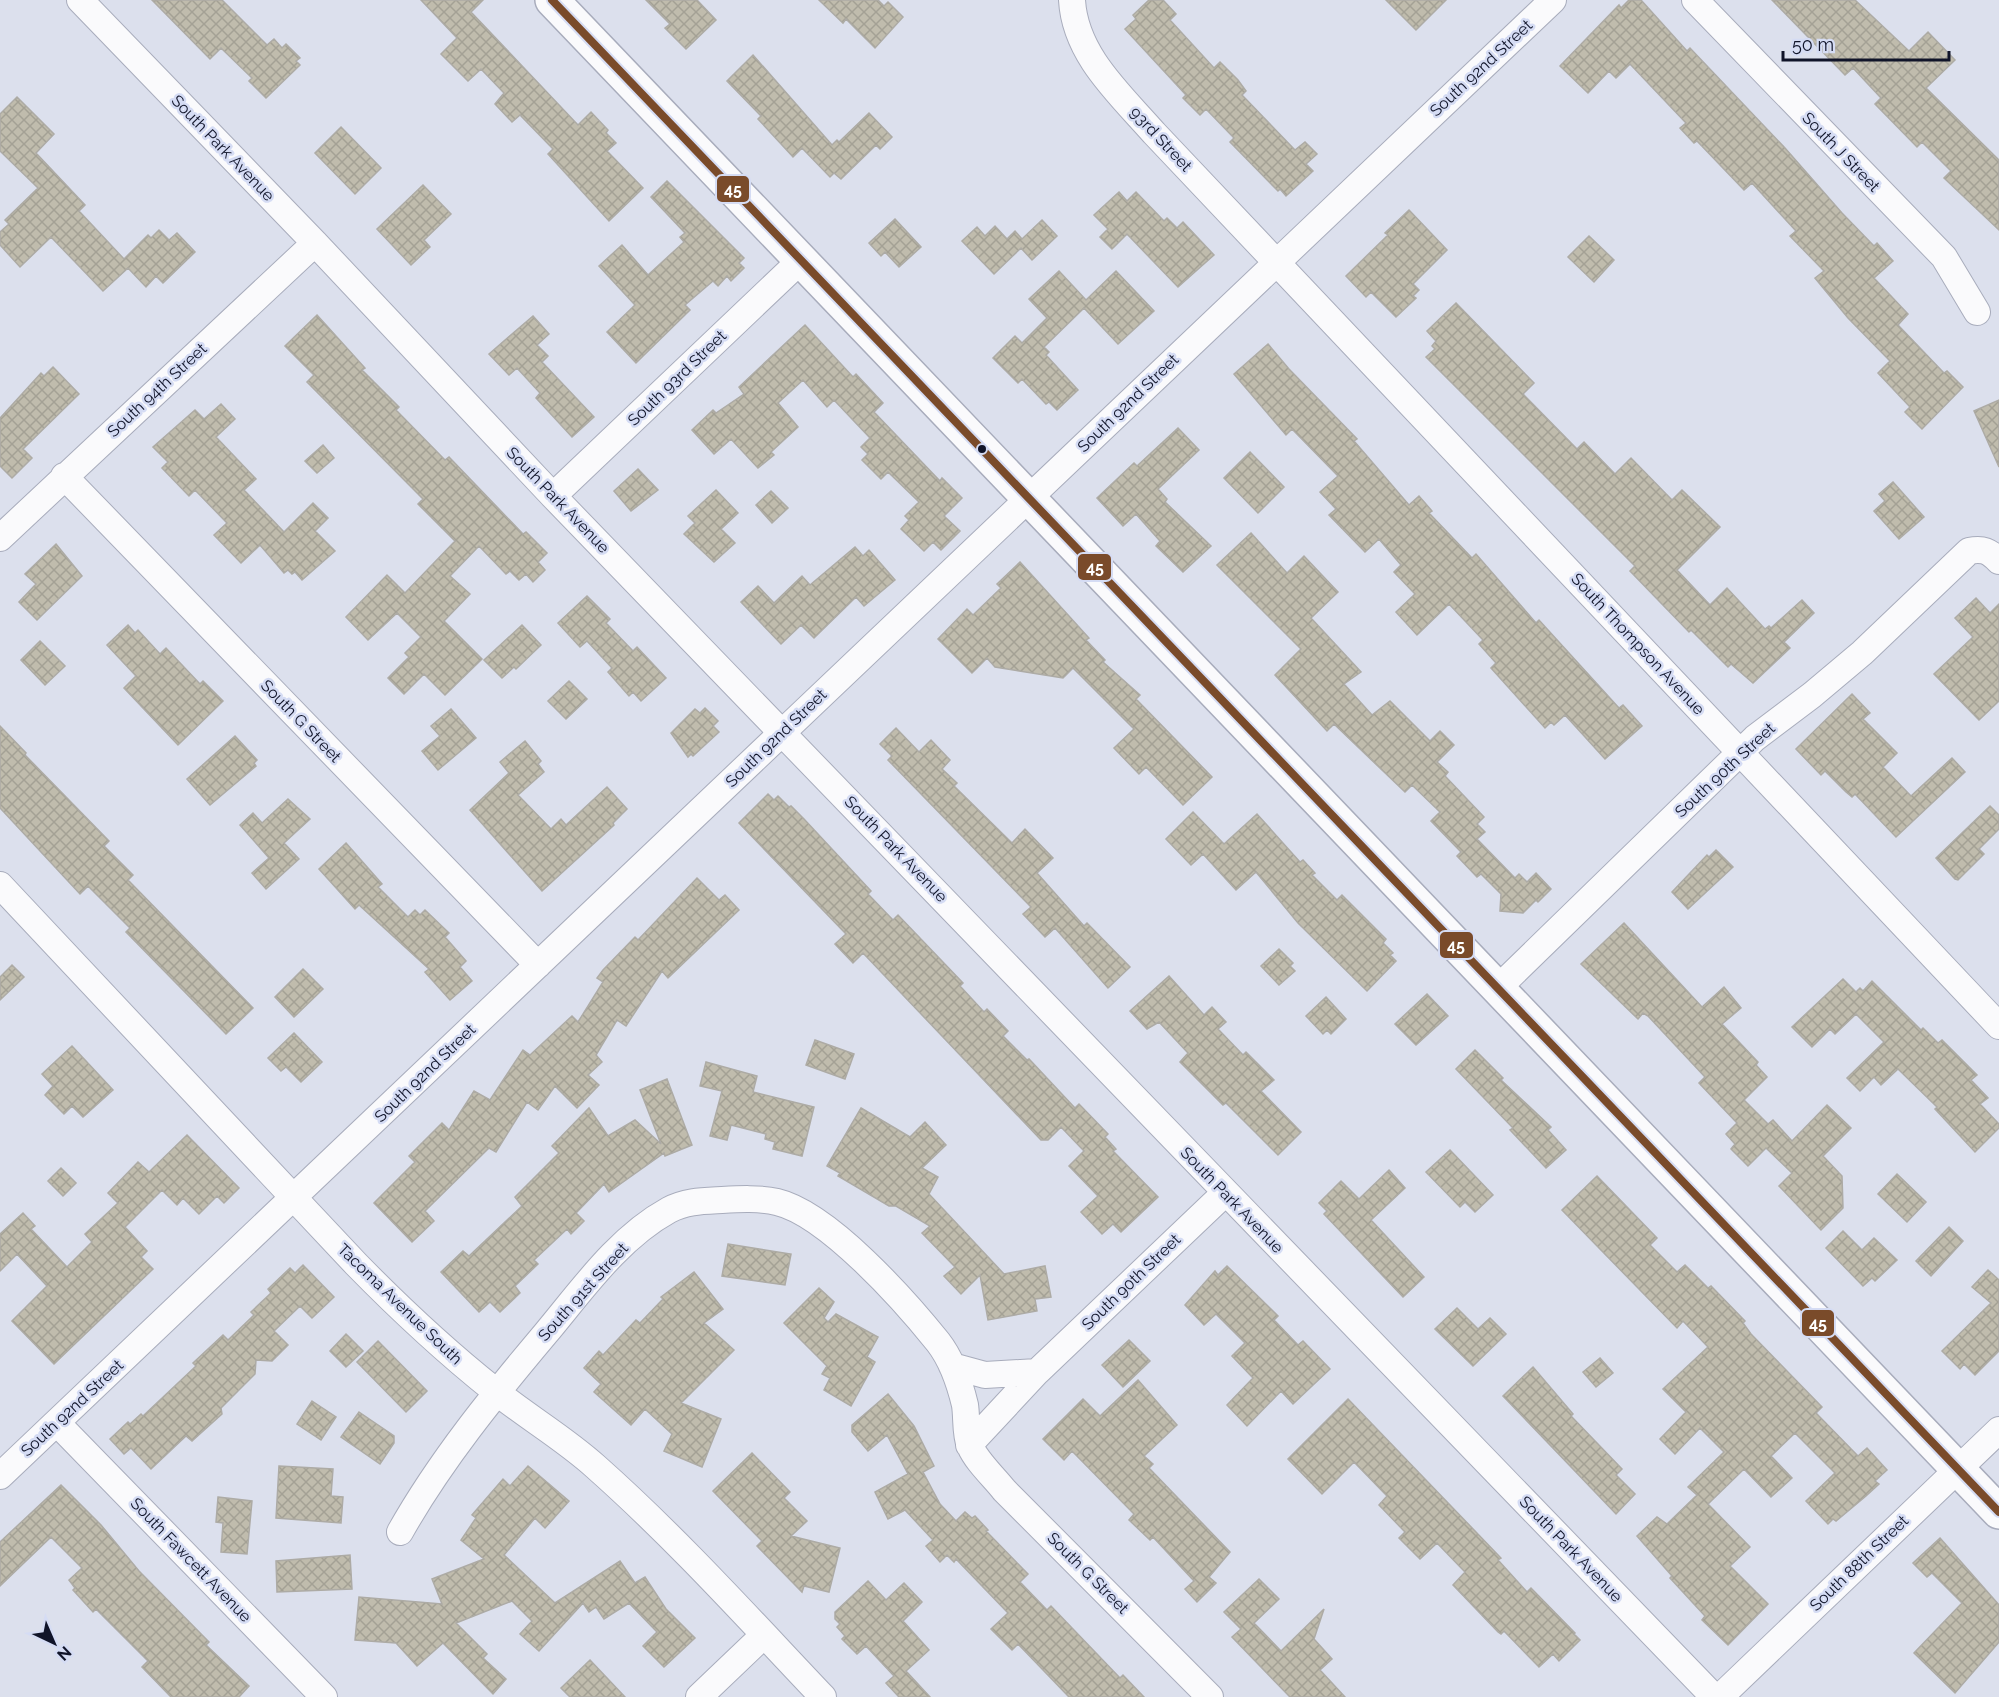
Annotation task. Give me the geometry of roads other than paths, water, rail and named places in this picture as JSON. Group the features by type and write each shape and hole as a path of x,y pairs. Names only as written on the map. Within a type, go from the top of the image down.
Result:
{"main road":[{"path":"552,0 1999,1512"}],"street":[{"name":"South Park Avenue","path":"80,0 315,243 553,496 1714,1697"},
{"name":"93rd Street","path":"1072,0 1077,30 1088,53 1106,79 1277,261"},
{"name":"South 92nd Street","path":"0,1476 1552,0"},
{"name":"South J Street","path":"1695,0 1944,257 1977,312"},
{"name":"South 94th Street","path":"0,538 315,243"},
{"name":"South 93rd Street","path":"553,496 800,261"},
{"name":"South Thompson Avenue","path":"1277,261 1999,1026"},
{"name":"South G Street","path":"64,476 538,965"},
{"name":"South 90th Street","path":"1498,988 1755,738 1862,653 1970,551 1980,548 1995,556"},
{"name":"Tacoma Avenue South","path":"0,885 406,1315 496,1392 564,1440 596,1466 647,1514 823,1697"},
{"name":"South 90th Street","path":"969,1445 1037,1372 1225,1192"},
{"name":"South 91st Street","path":"399,1532 496,1392 594,1276 638,1231 670,1210 694,1201 746,1199 779,1203 815,1220 835,1234 864,1261 938,1342 952,1366 964,1405 969,1445"},
{"path":"952,1366 984,1375 1037,1372"},
{"name":"South Fawcett Avenue","path":"57,1423 324,1697"},
{"name":"South 88th Street","path":"1720,1697 1999,1430"},
{"name":"South G Street","path":"969,1445 1004,1490 1210,1697"},
{"path":"699,1697 764,1635"}]}
